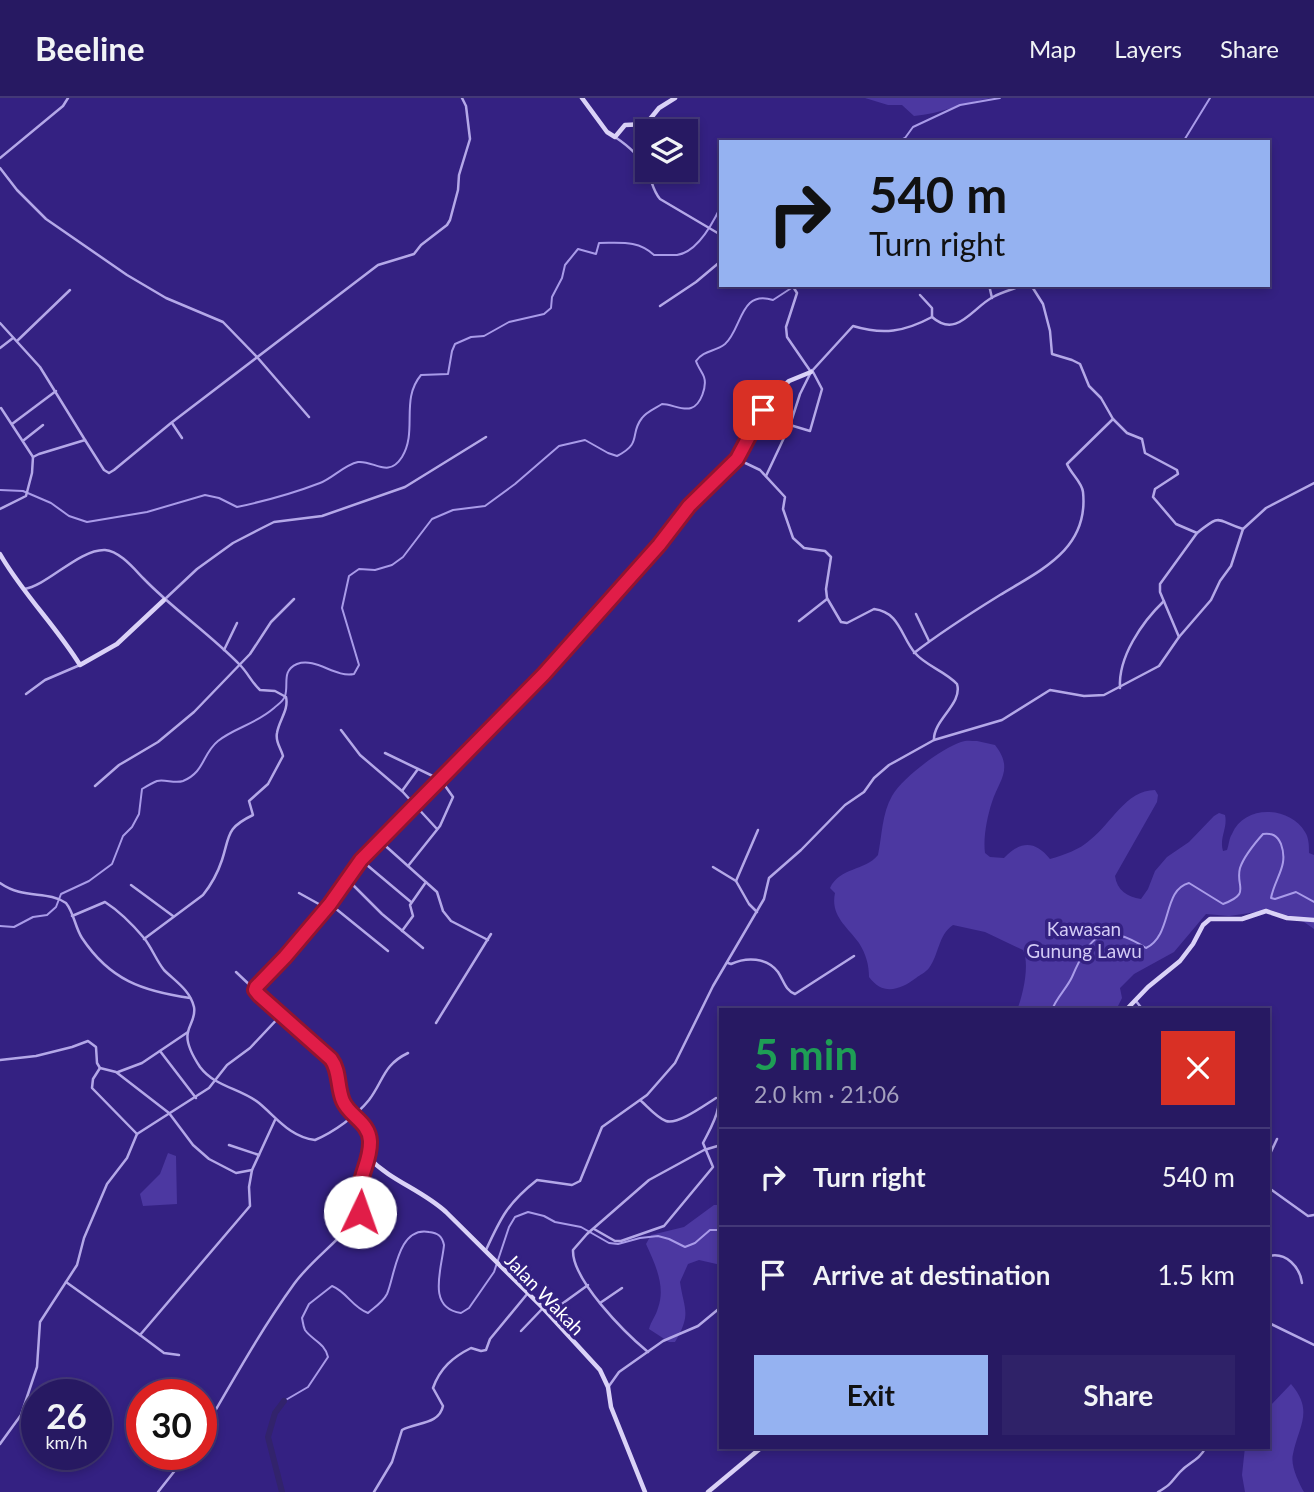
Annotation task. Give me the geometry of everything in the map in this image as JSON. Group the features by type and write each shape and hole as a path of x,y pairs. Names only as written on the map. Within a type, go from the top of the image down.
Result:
{"street":[{"path":"0,158 60,110 68,98"},
{"path":"0,323 40,367 100,466 109,473 378,265 414,254 421,245 447,225 455,205 459,175 470,139 466,106 462,98"},
{"path":"582,98 607,132 628,146 645,166 660,199 719,234"},
{"path":"615,137 623,126 646,124 659,107 675,98"},
{"path":"0,168 17,190 47,219 156,292 223,322 309,417"},
{"path":"660,306 719,263"},
{"path":"790,425 810,431 822,389 786,337 786,327 797,293 794,287"},
{"path":"989,287 992,298"},
{"path":"920,295 932,308 932,317 941,325 948,326 970,315 992,298 1019,287"},
{"path":"1032,287 1043,304 1050,331 1050,352 1080,364 1089,386 1101,398 1113,419 1127,433 1142,439 1146,453 1177,470 1178,474 1155,489 1153,497 1176,524 1197,533"},
{"path":"17,342 70,290"},
{"path":"766,476 812,371 853,326 871,332 903,330 932,317"},
{"path":"0,348 13,338"},
{"path":"255,990 328,906 361,860 544,674 659,545 689,506 737,459 763,410 776,393 789,381 812,371"},
{"path":"12,424 56,391"},
{"path":"0,509 26,496 33,457 1,408"},
{"path":"914,653 1001,594 1041,572 1059,557 1075,537 1083,489 1067,464 1113,419"},
{"path":"171,423 182,438"},
{"path":"24,440 43,425"},
{"path":"26,694 45,680 80,665 117,644 197,569 233,543 274,522 322,516 405,487 486,437"},
{"path":"33,457 85,440"},
{"path":"737,459 760,470 785,497 783,509 793,538 804,548 825,551 831,558 826,582 827,598 843,623 874,609 889,613 902,629 914,653 954,681 958,687 957,695 935,730 934,740"},
{"path":"485,1251 501,1216 516,1196 537,1180 576,1184 585,1171 602,1127 656,1087 675,1063 726,962 757,912 764,899 769,878 801,850 845,804 864,792 881,770 934,740 1002,720 1050,691 1096,696 1110,694 1159,666 1179,637 1202,612 1231,566 1243,529 1266,508 1314,482"},
{"path":"1179,637 1160,592 1162,580 1197,533 1213,520 1219,519 1243,529"},
{"path":"23,589 38,584 82,558 105,550 126,561 164,600 240,665 260,690 275,691 285,696 288,702 277,732 278,746 283,756 268,784 249,801 253,815 230,832 222,859 206,891 144,939"},
{"path":"0,554 23,589 64,639 80,665"},
{"path":"799,621 827,598"},
{"path":"95,786 119,765 164,737 194,712 250,654 271,622 294,599"},
{"path":"1120,688 1121,667 1135,639 1149,617 1164,601"},
{"path":"916,614 929,641"},
{"path":"224,650 237,623"},
{"path":"341,730 360,755 402,792 437,829"},
{"path":"385,753 441,780 451,793 453,801 437,829 408,866"},
{"path":"402,792 418,769"},
{"path":"736,881 758,830"},
{"path":"379,841 440,896 443,911 451,921 488,940"},
{"path":"361,860 411,902"},
{"path":"713,867 736,881 749,904 757,912"},
{"path":"348,880 423,948"},
{"path":"402,931 413,916 411,902 426,882"},
{"path":"0,883 27,895 61,900 69,907 75,925 92,951 117,977 153,990 190,998"},
{"path":"131,885 173,916"},
{"path":"299,893 328,906 388,950"},
{"path":"72,916 105,902 144,939 165,971 179,982 190,998 195,1011 188,1032 188,1042 199,1064 214,1081 250,1097 300,1138 315,1140 354,1114 371,1097 395,1059 408,1053"},
{"path":"1128,1008 1181,961 1203,925 1210,919 1242,919 1266,911 1287,918 1314,920"},
{"path":"436,1023 491,934"},
{"path":"726,962 731,964 744,960 760,960 776,970 789,991 795,994 854,956"},
{"path":"217,1409 295,1283 350,1226 362,1208 364,1203 359,1186 369,1158 369,1133 343,1100 334,1063 236,972"},
{"path":"1135,1000 1141,1008"},
{"path":"0,1444 21,1415 37,1367 40,1322 79,1261 84,1238 107,1184 127,1158 137,1134 209,1088 227,1065 250,1048 283,1014"},
{"path":"116,1072 142,1063 188,1032"},
{"path":"0,1060 48,1053 88,1041 96,1047 100,1068 116,1072 169,1113 193,1145 209,1159 236,1173 252,1170"},
{"path":"160,1051 196,1098"},
{"path":"100,1068 93,1079 92,1088 137,1134"},
{"path":"640,1100 669,1122 679,1120 716,1098 719,1090"},
{"path":"716,1098 719,1103"},
{"path":"593,1230 615,1241 621,1241 664,1226 712,1169 713,1162 704,1150 703,1143 719,1107"},
{"path":"140,1335 250,1206 252,1170 275,1119"},
{"path":"1270,1154 1277,1139"},
{"path":"229,1144 259,1155"},
{"path":"648,1352 619,1326 600,1303 578,1270 573,1254 576,1246 587,1234 649,1180 704,1150 719,1146"},
{"name":"Jalan Wakah","path":"369,1158 385,1173 429,1197 543,1308 600,1370 608,1387 611,1407 645,1492"},
{"path":"1270,1189 1308,1216 1314,1215"},
{"path":"1270,1256 1275,1254 1288,1260 1298,1269 1302,1283"},
{"path":"66,1282 164,1353 179,1355"},
{"path":"548,1314 588,1284"},
{"path":"600,1303 622,1288"},
{"path":"374,1492 392,1461 402,1430 435,1419 442,1413 443,1406 433,1388 443,1369 455,1357 471,1348 486,1350 490,1339 528,1293"},
{"path":"521,1331 543,1308"},
{"path":"608,1387 619,1372 663,1341 698,1326 719,1309"},
{"path":"1270,1323 1314,1345"},
{"path":"709,1492 760,1449"},
{"path":"1158,1492 1171,1485 1181,1471 1198,1460 1205,1449"},
{"path":"158,1492 175,1470"}],"green space":[{"path":"865,98 992,98 914,116 902,105 888,105"},
{"name":"Kawasan Gunung Lawu","path":"965,741 995,745 1004,761 1003,774 986,828 985,853 990,857 1004,858 1016,848 1027,845 1039,848 1050,859 1071,852 1086,844 1127,802 1145,791 1155,790 1158,795 1157,802 1115,876 1124,892 1141,899 1155,871 1167,857 1189,842 1214,816 1219,813 1225,815 1223,851 1227,850 1231,836 1246,817 1256,813 1278,813 1298,823 1307,837 1309,853 1314,855 1314,929 1304,922 1271,910 1229,916 1206,914 1174,952 1134,974 1120,988 1122,998 1117,1008 1018,1008 1026,971 1023,950 985,932 953,925 944,934 926,971 898,988 880,987 869,977 864,951 837,915 835,893 830,888 840,876 878,855 886,810 897,789 923,764"},
{"path":"168,1153 176,1156 177,1204 143,1206 140,1194 160,1174"},
{"path":"714,1205 719,1205 719,1265 699,1260 688,1264 680,1282 685,1312 684,1324 675,1342 669,1342 649,1329 661,1292 653,1259 646,1244 651,1235 684,1227"},
{"path":"1291,1384 1302,1402 1303,1418 1292,1458 1304,1492 1245,1492 1242,1475 1245,1449 1270,1449 1270,1406"}],"waterway":[{"path":"901,140 913,127 960,105 1000,98"},
{"path":"1184,140 1210,98"},
{"path":"0,490 23,491 51,503 69,516 87,522 147,512 205,495 219,498 237,507 320,483 358,462 391,467 402,457 407,447 411,395 415,385 421,375 448,374 455,344 471,337 484,336 509,322 544,314 551,308 552,297 562,278 565,265 578,249 596,254 599,243 622,243 642,247 654,255 685,253 704,236 719,210"},
{"path":"0,926 14,927 33,917 47,915 56,907 61,894 89,881 112,864 123,836 139,814 142,789 157,781 180,782 196,773 218,741 260,718 282,701 286,691 287,674 292,667 311,663 340,673 354,674 359,665 342,608 349,576 359,569 375,570 392,565 403,557 432,519 453,510 485,506 559,446 585,440 617,456 630,447 638,424 649,412 662,404 684,409 695,406 705,385 696,361 702,355 725,344 743,312 754,300 773,300 793,287"},
{"path":"1053,1008 1092,942 1108,934 1119,935 1146,948 1154,942 1175,894 1181,887 1189,883 1223,904 1237,896 1240,893 1239,875 1242,863 1263,834 1276,837 1283,852 1282,865 1271,898 1296,892 1314,902"},
{"path":"284,1401 308,1387 328,1357 324,1348 304,1328 302,1318 309,1304 332,1286 368,1313 385,1297 404,1244 410,1236 419,1232 435,1233 442,1239 444,1245 439,1275 440,1295 443,1304 450,1310 461,1313 469,1308 494,1272 515,1217 528,1212 555,1222 581,1227 609,1243 618,1244 658,1236 685,1247 695,1243 710,1230 719,1230"},
{"path":"282,1492 268,1437 275,1413 284,1401"}],"route":[{"path":"360,1212 364,1203 360,1197 359,1186 369,1158 369,1133 345,1105 337,1068 331,1059 259,995 256,987 330,904 361,860 544,674 659,545 689,506 737,459 763,410"}]}
